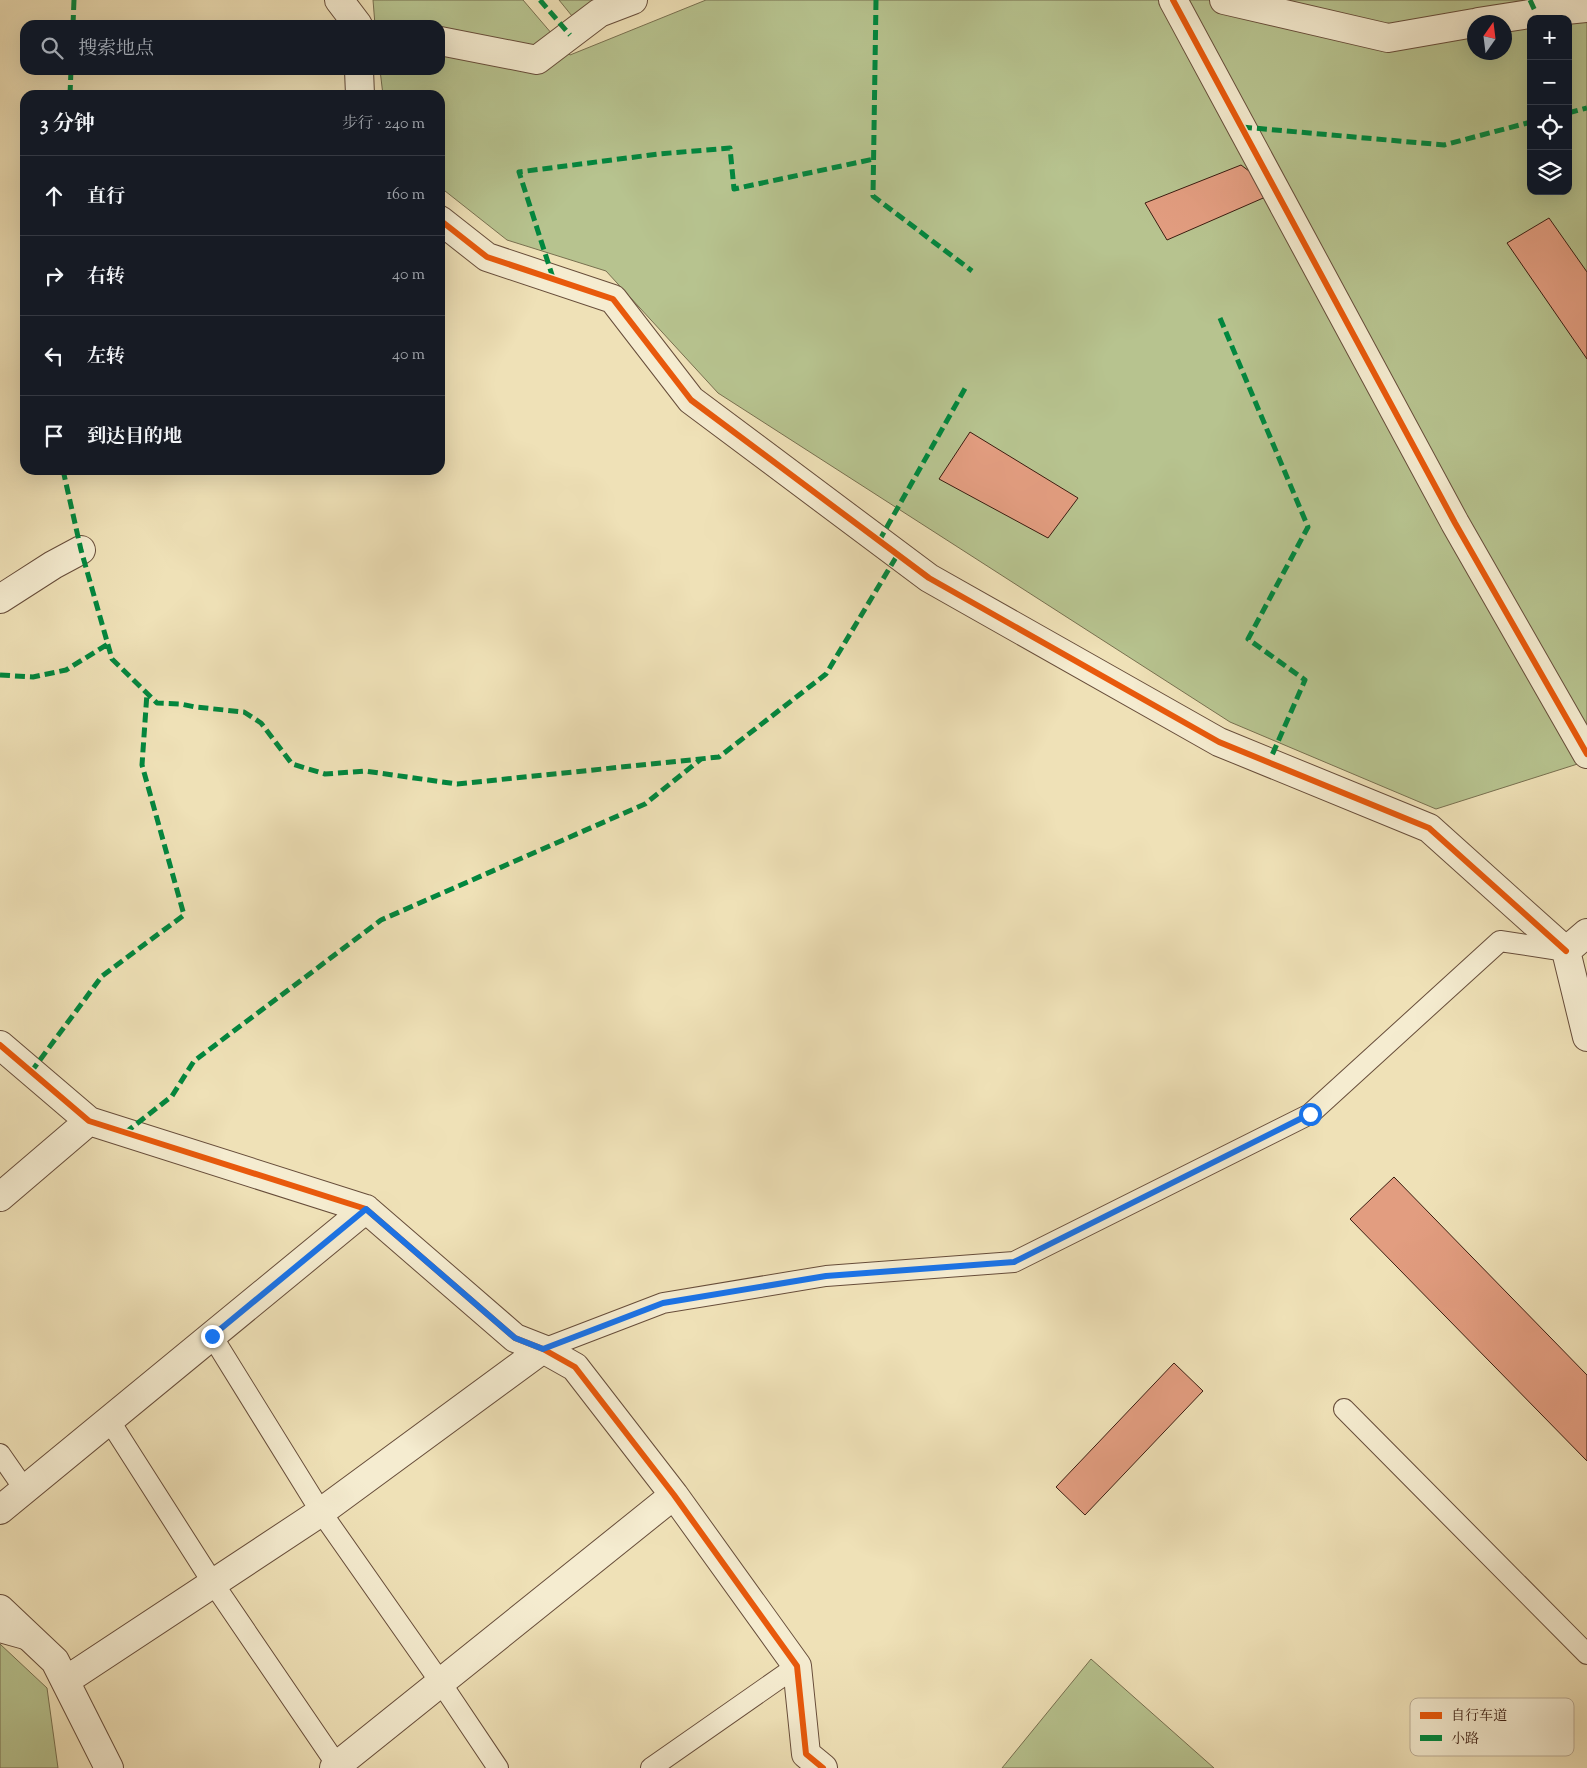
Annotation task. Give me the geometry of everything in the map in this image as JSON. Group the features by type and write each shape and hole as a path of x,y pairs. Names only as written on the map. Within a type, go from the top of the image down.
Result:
{"street":[{"path":"339,0 355,20"},
{"path":"445,42 537,60 599,14 633,0"},
{"path":"1173,0 1450,514 1587,754"},
{"path":"1224,0 1388,38 1467,24"},
{"path":"1512,16 1536,12 1587,8"},
{"path":"359,75 360,90"},
{"path":"445,224 488,257 613,299 691,400 929,578 1219,742 1429,828 1566,951 1587,1037"},
{"path":"0,599 53,565 81,550"},
{"path":"1566,951 1587,933"},
{"path":"0,1045 89,1121 366,1209 515,1338 543,1349 575,1367 674,1495 797,1666 806,1754 823,1768"},
{"path":"0,1198 89,1121"},
{"path":"0,1510 366,1209"},
{"path":"65,1680 321,1512 543,1349"},
{"path":"337,1767 674,1495"},
{"path":"0,1609 55,1661 109,1768"}],"lane":[{"path":"543,1349 663,1303 826,1276 1014,1262 1310,1114 1500,941 1566,951"},
{"path":"212,1336 321,1512 498,1768"},
{"path":"1344,1409 1587,1654"},
{"path":"109,1420 213,1584 337,1767"},
{"path":"0,1454 24,1490"},
{"path":"0,1632 35,1642"},
{"path":"651,1768 797,1666"}],"green space":[{"path":"373,0 523,0 570,55 706,0 1587,0 1587,761 1436,809 1230,722 718,393 606,271 507,240 445,191 445,90 382,90 381,75 445,75 445,20 375,20"},
{"path":"559,0 605,0 572,16"},
{"path":"0,1644 47,1688 58,1768 0,1768"},
{"path":"1091,1659 1214,1768 1002,1768"}],"building":[{"path":"1241,165 1277,192 1167,240 1145,203"},
{"path":"1549,218 1587,272 1587,359 1507,243"},
{"path":"970,432 1078,498 1048,538 939,479"},
{"path":"1394,1177 1587,1375 1587,1461 1350,1219"},
{"path":"1174,1363 1203,1391 1085,1515 1056,1487"}],"marked path":[{"path":"73,20 74,0"},
{"path":"540,0 570,35"},
{"path":"876,0 873,196 972,271"},
{"path":"1530,0 1536,13"},
{"path":"70,90 71,75"},
{"path":"1572,112 1587,108"},
{"path":"1242,127 1444,145 1527,123"},
{"path":"553,278 519,172 658,154 730,148 734,189 874,159"},
{"path":"1220,318 1308,527 1248,639 1305,680 1269,762"},
{"path":"879,541 967,385"},
{"path":"64,475 81,550 112,659 157,703 244,712 261,723 292,764 325,774 365,771 457,784 719,757 826,674 898,554"},
{"path":"0,675 33,677 66,670 108,644"},
{"path":"31,1072 102,976 184,915 142,765 147,693"},
{"path":"125,1133 172,1096 194,1061 381,920 645,804 701,759"}],"cycle path":[{"path":"1173,0 1455,523 1587,754"},
{"path":"445,224 487,257 613,299 691,400 929,578 1219,742 1429,828 1566,951"},
{"path":"0,1045 89,1121 366,1209 515,1338 543,1349 575,1367 674,1495 797,1666 806,1754 823,1768"}],"route":[{"path":"212,1336 366,1209 515,1338 543,1349 663,1303 826,1276 1014,1262 1310,1114"}]}
